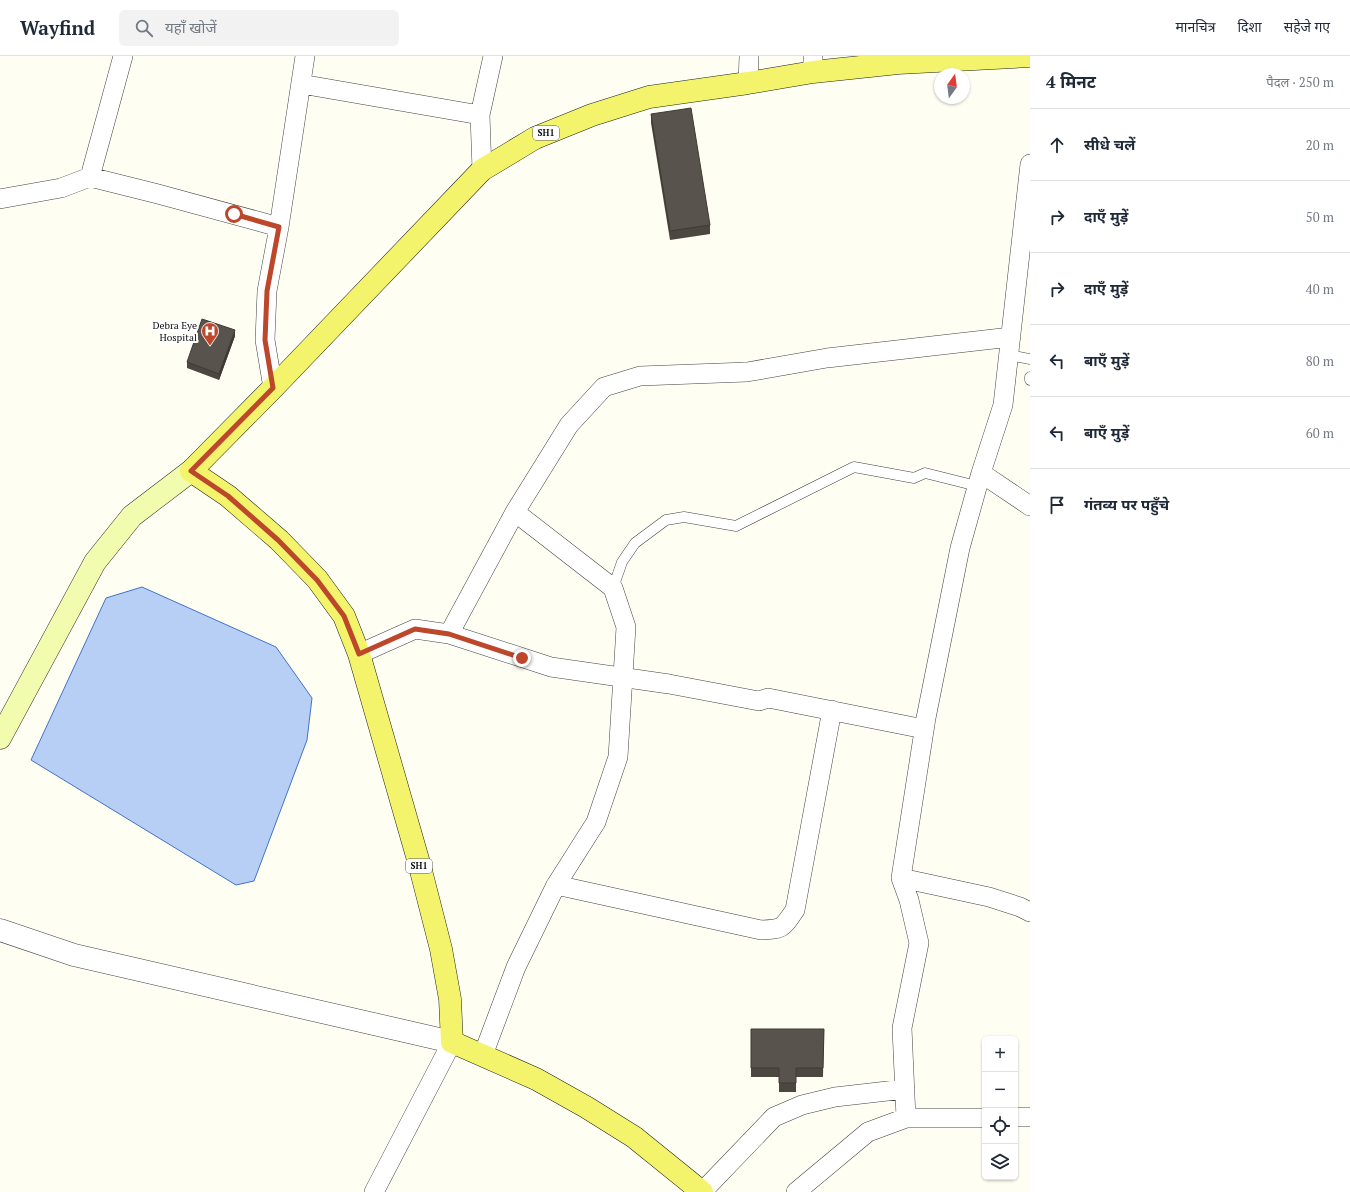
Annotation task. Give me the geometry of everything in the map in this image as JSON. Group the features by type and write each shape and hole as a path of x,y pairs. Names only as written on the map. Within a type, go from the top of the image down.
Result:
{"main road":[{"name":"SH1","path":"452,1042 450,999 440,948 418,863 359,654 344,616 317,580 278,540 228,496 191,471 273,388 482,170 535,138 592,115 649,97 748,83 813,64 898,63 1030,56"},
{"path":"0,738 95,562 132,516 191,471"},
{"path":"452,1042 536,1079 634,1137 702,1192"}],"street":[{"path":"90,177 123,56"},
{"path":"273,388 265,340 267,291 279,227 305,56"},
{"path":"482,170 480,115 493,56"},
{"path":"748,83 749,56"},
{"path":"301,84 480,115"},
{"path":"906,1118 902,1028 919,943 909,900 901,878 924,729 960,548 979,480 1003,405 1030,164"},
{"path":"0,199 61,188 90,177 279,227"},
{"path":"449,634 515,512 569,425 604,387 640,376 747,372 827,358 1009,346"},
{"path":"979,480 1030,506"},
{"path":"483,1055 516,967 556,885 596,822 618,757 626,626 613,588 515,512"},
{"path":"359,654 415,629 449,634 551,667 669,684 760,701 768,698 924,729"},
{"path":"556,885 761,930 779,929 785,925 795,910 832,710"},
{"path":"901,878 989,897 1020,907 1030,912"},
{"path":"0,930 74,955 452,1042 374,1192"},
{"path":"702,1192 774,1117 802,1105 834,1097 905,1089"},
{"path":"1018,1118 1030,1117"},
{"path":"796,1192 868,1132 906,1118 982,1118"}],"lane":[{"path":"1009,346 1030,359"},
{"path":"613,588 622,562 634,543 666,520 684,517 736,526 854,467 914,478 925,473 979,480"}],"water":[{"path":"142,587 276,647 312,698 307,740 254,881 236,885 31,760 106,598"}],"building":[{"path":"691,108 710,225 670,231 651,114"},
{"path":"202,319 235,330 219,374 187,362"},
{"path":"751,1029 824,1029 823,1068 796,1068 796,1083 779,1083 779,1068 751,1068"}],"place":[{"name":"Debra Eye Hospital","path":"210,346"}],"route":[{"path":"234,214 279,227 267,291 265,340 273,388 191,471 228,496 278,540 317,580 344,616 359,654 415,629 449,634 522,658"}]}
